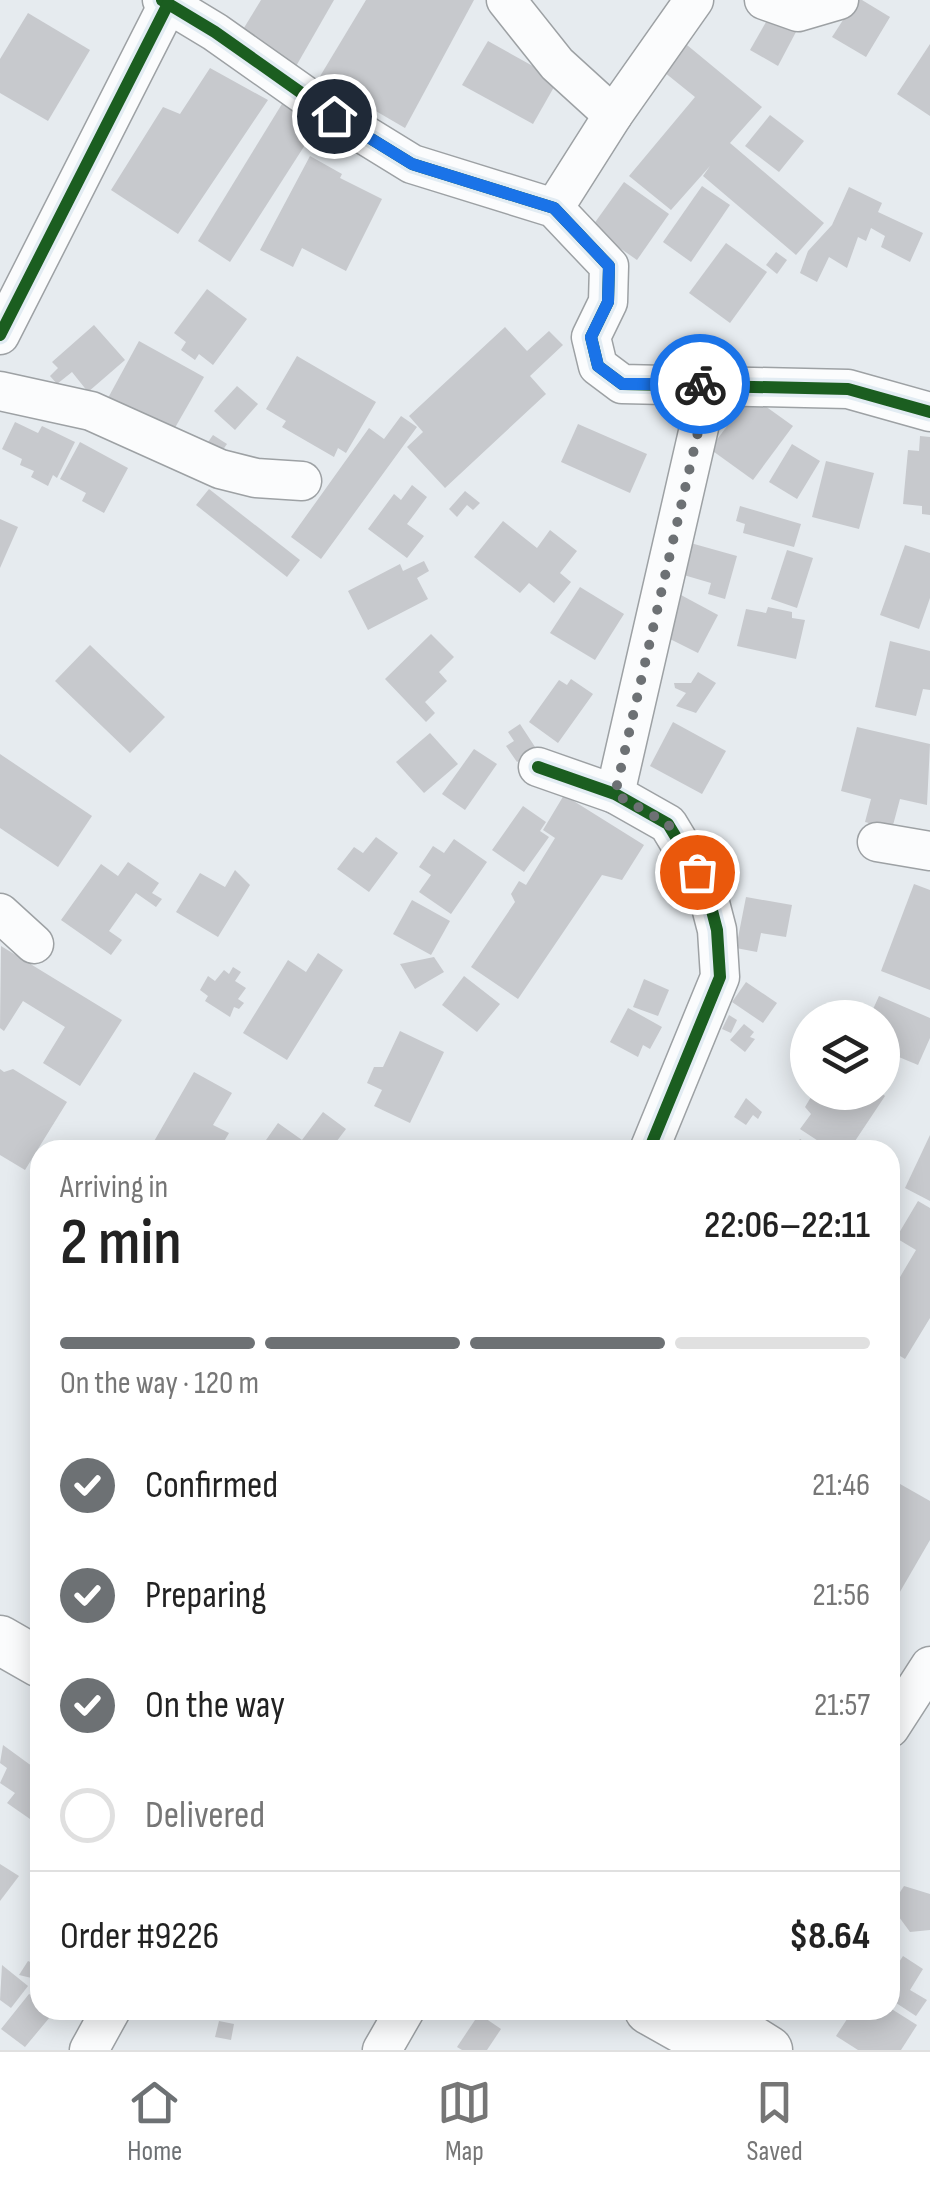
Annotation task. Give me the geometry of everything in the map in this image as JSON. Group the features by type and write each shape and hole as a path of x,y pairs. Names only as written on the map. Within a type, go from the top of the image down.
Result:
{"main road":[{"path":"0,1613 30,1630"},
{"path":"0,1640 30,1657"},
{"path":"666,2020 720,2050"},
{"path":"720,2020 768,2050"}],"street":[{"path":"506,0 557,64 614,115"},
{"path":"554,208 694,0"},
{"path":"764,0 798,12 839,0"},
{"path":"0,334 164,2 215,16 334,116 412,164 554,208 609,266 608,302 591,337 598,366 622,384 848,388 930,412"},
{"path":"615,794 709,384"},
{"path":"0,391 91,412 220,469 256,478 302,481"},
{"path":"538,766 615,794 668,824 697,872 717,930 720,977 653,1140"},
{"path":"877,842 930,851"},
{"path":"0,913 34,944"},
{"path":"900,1712 930,1666"},
{"path":"89,2050 106,2020"},
{"path":"382,2050 399,2020"}],"building":[{"path":"261,0 334,0 295,68 239,36"},
{"path":"366,0 474,0 405,128 319,78"},
{"path":"856,0 890,17 866,57 832,37"},
{"path":"28,13 90,50 48,121 0,93 0,59"},
{"path":"770,15 797,30 778,66 750,50"},
{"path":"488,41 558,80 533,124 462,85"},
{"path":"930,44 930,116 897,94"},
{"path":"687,45 762,107 730,143 824,223 796,255 703,176 710,166 671,210 629,176 695,97 664,72"},
{"path":"210,68 268,100 178,234 111,190 163,107 180,114"},
{"path":"285,99 321,120 230,262 198,241"},
{"path":"770,115 804,141 779,172 745,146"},
{"path":"310,156 342,174 340,178 382,199 346,271 302,248 293,267 260,250"},
{"path":"624,182 669,214 637,260 591,228"},
{"path":"702,186 730,205 691,262 663,242"},
{"path":"849,187 882,203 878,212 923,233 910,262 881,247 885,236 871,228 866,241 858,237 847,268 829,257 817,282 800,273 808,251 832,225"},
{"path":"726,243 767,272 730,323 689,293"},
{"path":"776,252 787,260 777,274 766,265"},
{"path":"207,289 247,319 213,365 199,354 195,360 181,350 186,342 174,333"},
{"path":"94,325 125,360 88,392 72,372 57,384 50,376 58,368 52,362"},
{"path":"505,327 527,351 549,331 563,345 530,376 546,394 445,488 407,447 423,432 409,416"},
{"path":"139,341 204,377 172,433 108,398"},
{"path":"297,356 376,402 346,453 338,448 334,457 282,427 286,421 266,409"},
{"path":"237,386 258,404 235,430 214,411"},
{"path":"750,395 793,426 753,480 710,449"},
{"path":"401,416 417,427 321,559 291,537 369,428 384,439"},
{"path":"15,422 38,433 42,426 75,442 57,478 53,475 48,486 31,477 34,471 20,465 22,459 2,449"},
{"path":"578,424 647,454 630,493 561,462"},
{"path":"213,435 227,444 215,461 201,452"},
{"path":"920,436 930,437 930,515 922,514 922,506 903,504 908,450 919,451"},
{"path":"80,442 128,468 104,513 82,501 86,493 60,479"},
{"path":"792,444 820,461 797,499 769,482"},
{"path":"826,461 874,473 859,529 812,517"},
{"path":"412,485 427,497 407,524 424,536 407,558 368,529 394,494 401,500"},
{"path":"209,489 300,560 287,577 196,505"},
{"path":"465,491 480,503 473,510 467,505 457,517 449,509"},
{"path":"740,506 801,524 794,547 743,533 745,524 736,521"},
{"path":"0,519 18,527 0,568"},
{"path":"503,521 537,548 550,530 577,551 560,573 571,582 554,603 529,583 520,593 474,557"},
{"path":"687,542 737,556 725,599 708,594 711,583 670,571"},
{"path":"905,545 930,553 930,598 919,629 880,615"},
{"path":"787,550 813,558 797,608 771,599"},
{"path":"424,561 429,571 417,578 428,599 368,630 348,591 400,564 403,571"},
{"path":"580,587 624,614 595,660 550,633"},
{"path":"681,595 718,615 698,653 660,634"},
{"path":"768,607 792,612 792,618 805,620 796,659 737,646 746,609 766,613"},
{"path":"431,634 454,657 439,672 447,681 425,702 435,713 426,722 385,679"},
{"path":"890,641 930,651 930,690 923,689 916,716 875,707"},
{"path":"90,645 165,717 130,753 55,681"},
{"path":"698,672 716,683 696,713 676,706 686,693 675,688 674,683 691,683"},
{"path":"571,679 593,694 558,743 529,722 559,680 567,685"},
{"path":"673,722 726,751 702,794 650,766"},
{"path":"520,724 537,750 517,762 506,746 514,741 508,732"},
{"path":"857,727 930,744 927,805 900,799 892,829 865,822 871,799 841,791"},
{"path":"430,733 458,764 424,793 396,762"},
{"path":"474,749 497,764 465,810 442,794"},
{"path":"0,754 92,816 58,867 0,828"},
{"path":"564,795 644,845 622,880 602,875 518,999 471,967 515,902 511,894 519,881 526,885 555,838 543,830"},
{"path":"523,806 546,822 540,831 549,837 524,872 492,850"},
{"path":"376,837 398,853 369,892 337,869 354,847 363,853"},
{"path":"454,839 487,862 451,914 419,892 431,875 419,867 433,846 444,853"},
{"path":"128,862 159,883 152,893 162,899 156,907 136,893 109,931 122,940 111,955 61,920 101,864 118,876"},
{"path":"235,870 250,885 218,937 176,912 200,873 225,887"},
{"path":"914,884 930,890 930,990 881,971"},
{"path":"746,897 792,905 786,937 761,933 757,952 736,948"},
{"path":"412,900 450,921 431,955 393,934"},
{"path":"1,946 122,1020 80,1086 43,1063 65,1027 23,1001 4,1031 0,1028"},
{"path":"318,953 343,970 287,1060 243,1033 288,960 306,972"},
{"path":"434,957 444,972 415,989 400,964"},
{"path":"233,967 241,972 235,981 246,988 238,999 244,1003 239,1009 234,1007 230,1017 205,1001 208,996 200,990 208,976 215,981 224,970 229,974"},
{"path":"464,976 500,1004 477,1032 442,1005"},
{"path":"644,979 669,990 658,1016 633,1007"},
{"path":"746,982 777,1003 763,1023 732,1002"},
{"path":"900,1005 930,1018 930,1038 918,1065 900,1058"},
{"path":"628,1008 662,1027 650,1049 643,1045 638,1057 610,1042"},
{"path":"729,1015 737,1020 731,1033 722,1029"},
{"path":"744,1024 754,1032 750,1037 755,1039 745,1052 730,1040"},
{"path":"400,1031 444,1052 410,1123 374,1106 382,1090 367,1083 374,1067 383,1067"},
{"path":"0,1069 13,1069 67,1102 44,1140 30,1140 30,1162 25,1170 0,1155"},
{"path":"194,1072 232,1093 213,1125 229,1133 225,1140 155,1140"},
{"path":"746,1098 762,1112 758,1119 753,1115 746,1125 734,1117"},
{"path":"808,1110 876,1110 856,1140 817,1140 800,1129 811,1114"},
{"path":"323,1112 346,1129 338,1140 302,1140"},
{"path":"278,1123 302,1140 266,1140"},
{"path":"930,1135 930,1201 905,1188"},
{"path":"918,1201 930,1208 930,1318 905,1359 900,1356 900,1277 916,1250 900,1240 900,1231"},
{"path":"900,1484 930,1501 930,1540 900,1592"},
{"path":"3,1745 30,1765 30,1819 7,1803 15,1793 0,1783 7,1768 0,1763"},
{"path":"0,1864 19,1876 0,1901"},
{"path":"904,1886 930,1894 930,1930 910,1932 900,1918 900,1892"},
{"path":"903,1956 923,1969 910,1990 927,2000 916,2016 900,2006"},
{"path":"28,1961 30,1962 30,1978 19,1975"},
{"path":"2,1965 28,1986 11,2008 0,2000"},
{"path":"29,1994 30,2020 48,2020 25,2047 1,2029"},
{"path":"900,2014 917,2025 901,2050 858,2050 836,2036 846,2020 900,2020"},
{"path":"475,2020 488,2020 501,2029 487,2050 457,2047"},
{"path":"219,2021 234,2024 231,2040 215,2037"}],"cycle path":[{"path":"162,0 412,164 554,208 609,266 608,302 591,337 598,366 622,384 848,389 930,412"},
{"path":"0,335 168,4"},
{"path":"538,767 615,794 668,824 697,872 710,903 717,930 720,977 653,1140"}],"way so far":[{"path":"697,872 668,824 615,794 709,384 700,384"}],"route":[{"path":"334,116 412,164 554,208 609,266 608,302 591,337 598,366 622,384 700,384"}]}
